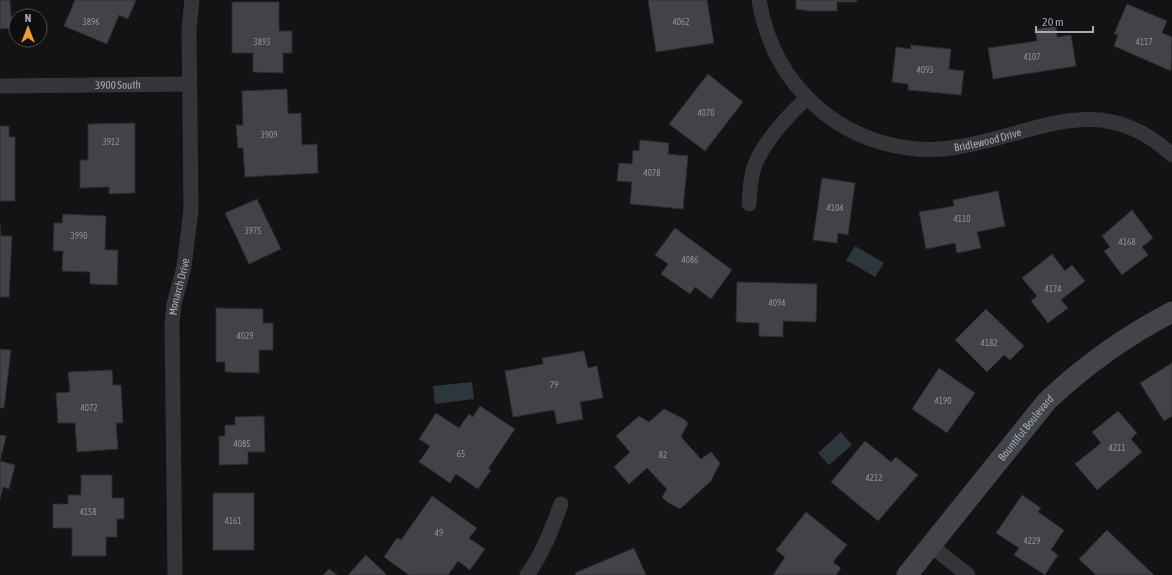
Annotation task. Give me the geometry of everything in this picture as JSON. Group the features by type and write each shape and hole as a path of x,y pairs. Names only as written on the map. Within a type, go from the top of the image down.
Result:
{"main road":[{"name":"Bountiful Boulevard","path":"907,575 1047,401 1072,378 1099,357 1149,324 1172,312"}],"street":[{"name":"Monarch Drive","path":"175,575 172,324 174,304 184,267 190,210 189,29 192,0"},
{"name":"Bridlewood Drive","path":"759,0 762,18 774,50 790,79 807,98 824,113 853,132 887,144 906,148 940,149 958,148 1057,122 1100,120 1122,124 1142,133 1162,145 1172,155"},
{"name":"3900 South","path":"0,86 189,84"},
{"path":"749,204 754,167 762,151 789,115 807,98"},
{"path":"527,575 539,558 546,544 561,504"},
{"path":"930,546 968,575"}],"shaded area":[{"path":"855,246 884,263 875,277 846,260"},
{"path":"472,382 474,399 435,404 433,386"},
{"path":"841,432 852,445 829,465 818,453"}],"building":[{"path":"0,0 10,0 11,8 8,8 8,28 0,29"},
{"path":"75,0 136,0 128,19 119,15 107,44 64,26"},
{"path":"648,0 707,0 714,43 656,52"},
{"path":"796,0 857,0 857,2 837,2 837,11 810,11 796,9"},
{"path":"232,2 279,2 279,31 292,31 292,53 283,53 283,73 253,72 253,53 232,53"},
{"path":"1127,4 1167,21 1162,33 1172,37 1171,71 1114,46 1118,35 1114,34"},
{"path":"1056,26 1057,37 1071,35 1076,66 993,79 988,48 1037,41 1035,29"},
{"path":"911,45 951,49 949,69 964,71 961,95 908,90 908,84 892,82 896,47 911,49"},
{"path":"708,74 743,102 705,151 669,124"},
{"path":"287,89 288,114 301,113 302,145 317,144 318,173 245,177 243,148 238,148 236,125 243,125 242,91"},
{"path":"135,123 135,193 109,194 109,187 80,188 80,160 88,160 88,124"},
{"path":"0,126 9,126 9,137 15,137 15,201 0,201"},
{"path":"640,140 669,143 668,154 688,156 683,209 630,204 632,182 617,181 619,163 632,164 633,150 639,151"},
{"path":"822,178 855,183 848,235 838,233 837,243 813,240"},
{"path":"998,191 1005,226 977,232 981,248 957,253 955,243 926,249 919,212 954,206 953,200"},
{"path":"257,199 281,249 249,264 225,213"},
{"path":"1132,210 1153,238 1142,247 1148,255 1122,275 1104,251 1110,247 1102,236"},
{"path":"63,214 106,216 105,250 118,250 117,285 90,284 90,272 62,271 63,251 53,251 54,223 62,223"},
{"path":"0,225 1,236 12,236 9,297 0,297"},
{"path":"675,228 732,270 711,299 695,287 690,294 661,274 668,264 655,255"},
{"path":"1052,254 1065,271 1072,265 1085,281 1061,300 1068,308 1048,323 1031,301 1037,296 1022,278"},
{"path":"737,282 817,284 816,322 783,321 783,337 759,336 759,323 736,322"},
{"path":"216,308 263,309 263,323 273,323 273,350 259,350 259,373 225,372 225,362 216,362"},
{"path":"986,309 1024,346 1010,360 1004,355 987,372 955,340"},
{"path":"0,349 11,350 4,408 0,408"},
{"path":"584,351 588,368 597,366 603,398 580,402 583,419 557,424 554,410 513,417 505,371 543,364 542,358"},
{"path":"1172,363 1172,416 1164,421 1140,383"},
{"path":"939,368 975,393 947,433 912,409"},
{"path":"112,370 113,385 121,385 123,423 116,423 118,449 77,452 75,423 58,423 56,393 70,392 68,372"},
{"path":"480,406 515,429 488,469 491,470 478,489 456,474 450,483 419,462 430,446 419,439 436,413 459,428 469,414 473,417"},
{"path":"664,409 684,419 688,423 681,437 701,459 711,452 720,463 711,481 680,509 667,502 662,497 667,489 647,468 629,484 614,467 630,452 616,436 639,416 649,422"},
{"path":"1118,411 1137,433 1131,439 1142,452 1097,490 1075,464 1101,443 1092,432"},
{"path":"264,416 265,452 248,452 248,464 219,465 219,436 225,436 225,425 235,425 235,417"},
{"path":"0,435 6,436 0,461"},
{"path":"865,441 891,462 896,457 918,475 878,521 831,482"},
{"path":"0,461 15,465 9,489 3,487 0,500"},
{"path":"81,475 112,475 112,498 124,498 124,519 117,519 117,537 106,537 106,556 72,556 72,528 53,528 53,504 68,504 68,495 81,495"},
{"path":"213,493 254,493 254,550 213,550"},
{"path":"1022,495 1041,508 1038,512 1064,530 1051,550 1058,555 1045,575 1014,555 1019,548 996,533"},
{"path":"432,496 477,528 469,538 485,549 470,570 458,561 448,575 409,575 384,557 397,538 401,540"},
{"path":"806,512 847,545 833,562 841,568 836,575 773,575 785,557 776,550"},
{"path":"1107,530 1154,575 1096,575 1079,559"},
{"path":"634,548 646,575 576,575 575,573"},
{"path":"366,555 387,575 348,575"},
{"path":"329,569 337,575 323,575"}]}
